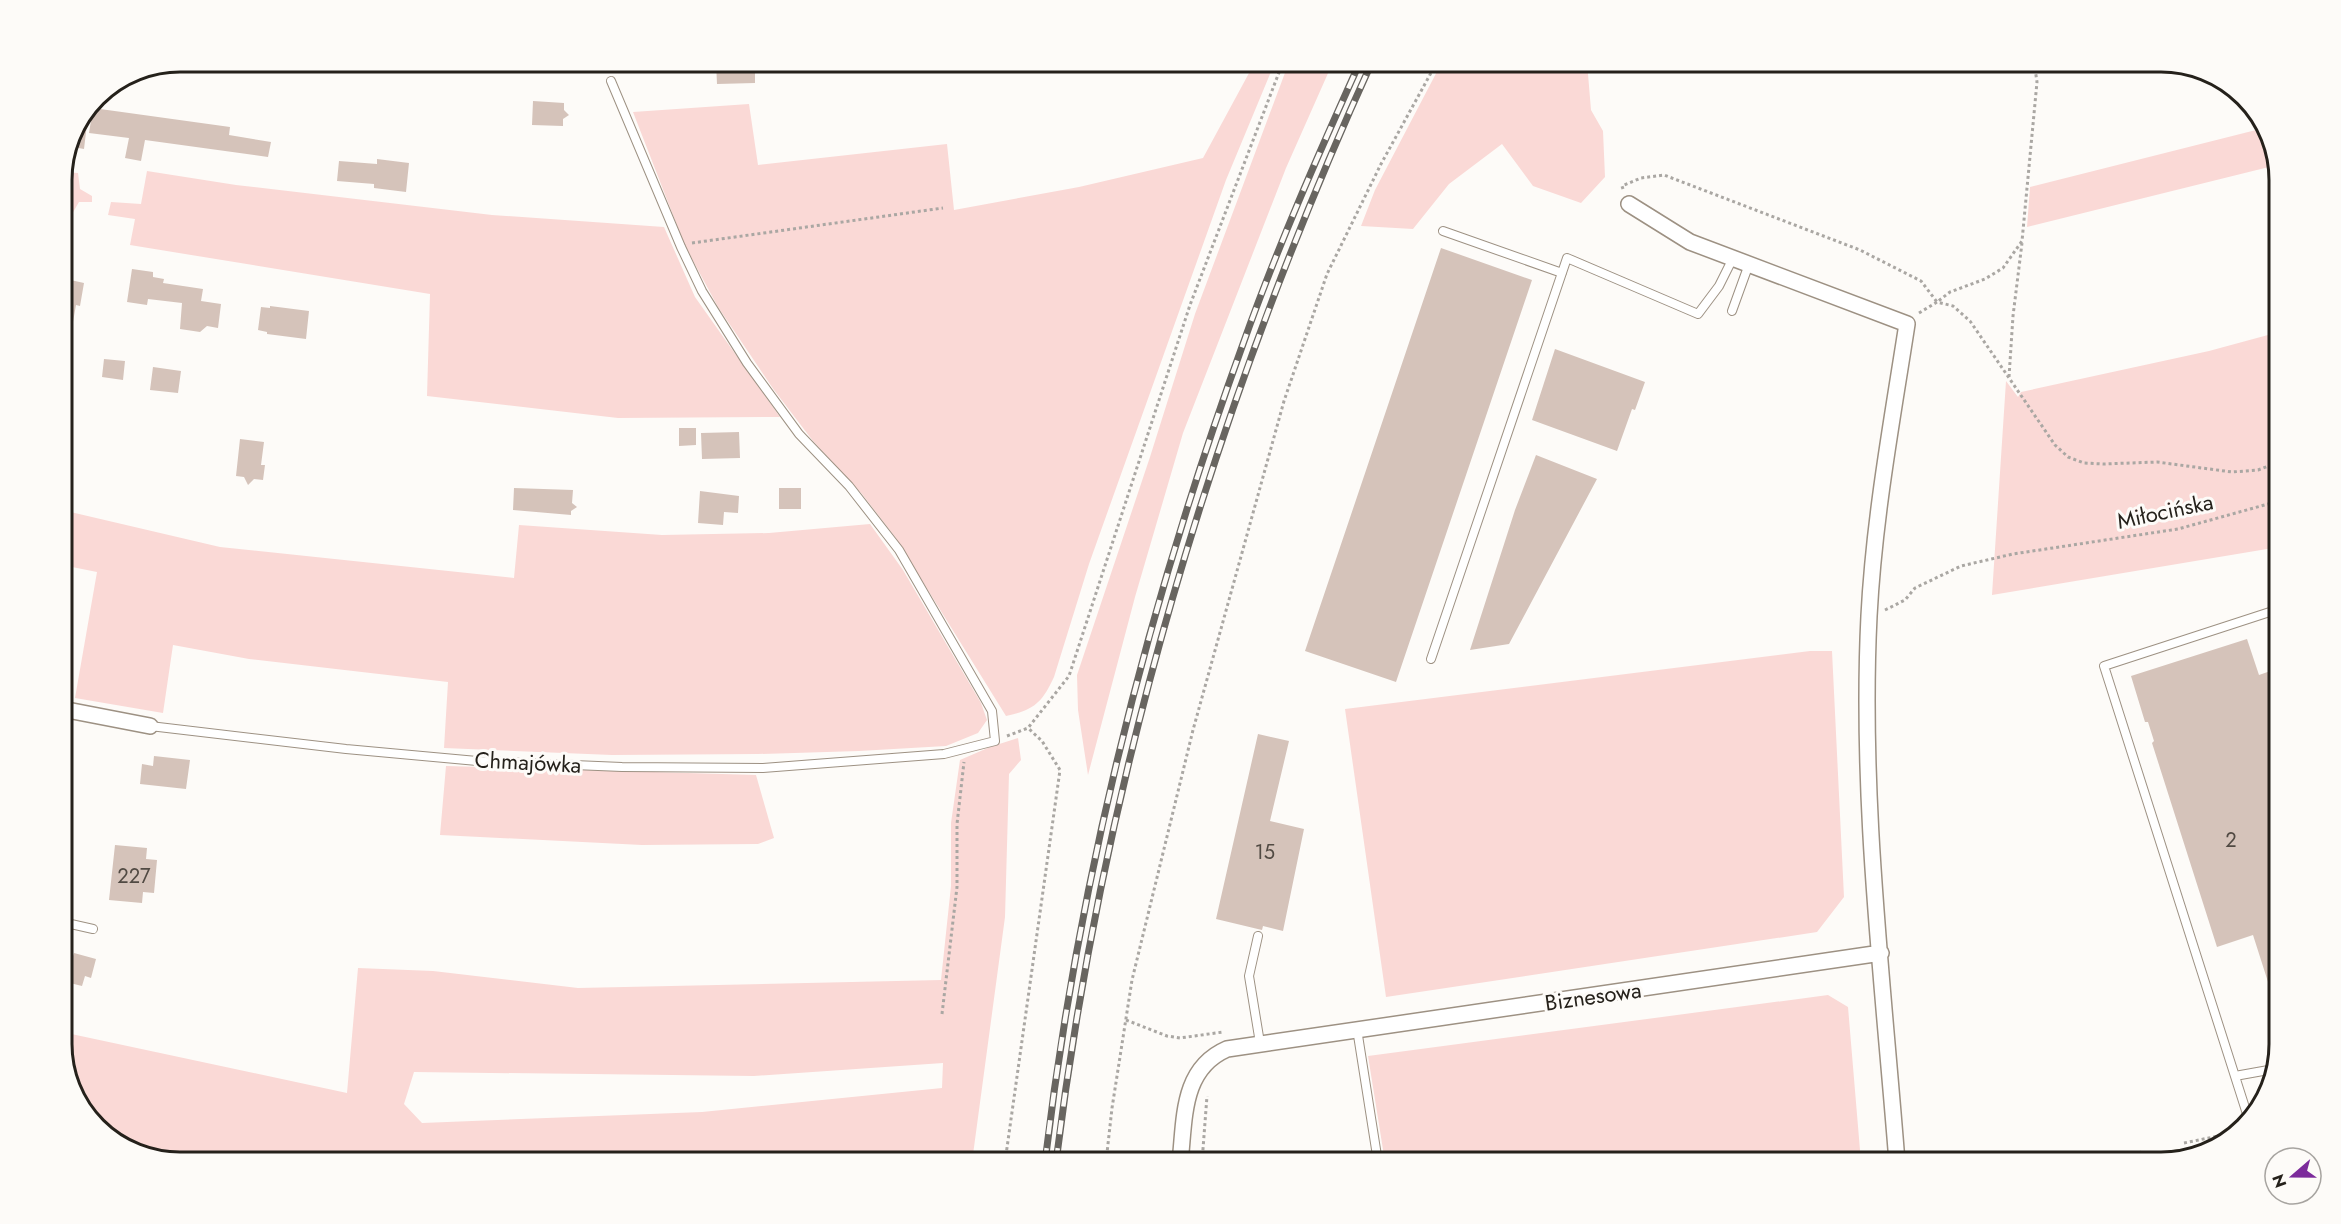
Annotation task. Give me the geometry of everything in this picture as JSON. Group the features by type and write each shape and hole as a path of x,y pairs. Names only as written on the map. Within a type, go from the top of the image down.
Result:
{"street":[{"path":"1629,204 1690,242 1907,324 1879,507 1869,615 1867,705 1869,792 1896,1152"},
{"name":"Chmajówka","path":"72,711 150,726"},
{"name":"Biznesowa","path":"1181,1152 1188,1095 1195,1076 1205,1061 1214,1054 1227,1049 1881,953"}],"lane":[{"path":"611,81 702,291 747,363 799,434 849,486 899,550 992,711 995,741"},
{"path":"1443,231 1562,273"},
{"path":"1431,658 1567,258 1698,314 1719,286 1733,258"},
{"path":"1732,311 1749,264"},
{"path":"2246,1110 2104,666 2269,612"},
{"name":"Chmajówka","path":"150,726 477,761 622,767 763,768 944,753 995,741"},
{"path":"72,924 93,929"},
{"path":"1258,936 1249,976 1260,1043"},
{"path":"1357,1029 1376,1152"},
{"path":"2235,1076 2265,1071"}],"path":[{"path":"995,741 1028,728 1069,676 1190,305 1279,72"},
{"path":"1107,1152 1132,980 1193,730 1284,401 1327,274 1381,164 1432,72"},
{"path":"2009,378 2013,316 2037,82 2036,72"},
{"path":"1629,204 1622,186 1641,177 1664,175 1860,250 1921,281 1937,302 1953,306 1970,321 2055,445 2068,457 2084,463 2157,462 2232,472 2258,470 2269,466"},
{"path":"680,244 942,208"},
{"path":"1907,324 1925,308 1950,292 1985,279 2003,268 2022,241"},
{"name":"Miłocińska","path":"1869,615 1905,600 1915,588 1961,566 2013,554 2178,529 2269,504"},
{"path":"1006,1152 1060,771 1042,741 1028,728"},
{"path":"942,1014 957,887 957,824 966,748"},
{"path":"1126,1020 1167,1036 1180,1038 1231,1030"}],"shaded area":[{"path":"1250,72 1271,72 1226,180 1089,564 1054,677 1036,704 1024,711 1006,716 895,537 862,494 813,441 774,390 718,307 685,246 633,112 749,104 758,165 947,144 954,210 1079,187 1203,158"},
{"path":"1285,72 1329,72 1286,168 1183,433 1135,597 1088,775 1078,710 1077,675 1195,314"},
{"path":"1437,72 1588,72 1591,110 1603,131 1605,177 1581,203 1533,186 1502,144 1449,184 1413,229 1361,226 1375,190"},
{"path":"2257,130 2268,167 2027,227 2030,187"},
{"path":"147,171 236,185 492,215 664,227 695,297 780,417 618,418 427,396 430,294 130,245 135,219 108,215 111,202 141,204"},
{"path":"72,173 78,173 80,189 92,196 92,202 79,202 72,214"},
{"path":"2269,335 2269,549 1992,595 2006,381 2018,397 2021,392 2209,351"},
{"path":"72,512 220,547 514,578 519,525 662,535 769,533 870,524 903,570 981,703 987,720 978,733 946,746 859,751 612,755 444,748 448,682 249,659 173,645 163,713 75,698 97,572 72,567"},
{"path":"1810,651 1832,651 1844,897 1817,932 1386,997 1345,709"},
{"path":"1018,738 1021,760 1009,774 1005,917 973,1152 166,1151 132,1141 109,1125 90,1104 78,1079 72,1051 72,1034 347,1093 358,968 433,971 578,988 941,980 951,886 951,823 960,760","holes":["943,1063 942,1088 702,1112 422,1123 404,1104 414,1072 754,1076"]},
{"path":"446,766 756,775 774,838 758,844 642,845 440,835"},
{"path":"1828,995 1848,1007 1860,1152 1383,1152 1368,1056"}],"building":[{"path":"716,72 755,72 755,83 717,84"},
{"path":"533,101 564,103 564,110 569,115 563,119 563,126 532,125"},
{"path":"99,109 230,127 229,135 271,142 268,157 145,140 141,161 125,158 129,138 89,133 91,118"},
{"path":"87,125 84,149 77,148"},
{"path":"377,159 409,163 406,192 374,188 374,184 337,181 339,161 377,164"},
{"path":"1441,248 1532,280 1396,682 1305,651"},
{"path":"132,269 153,272 153,277 164,279 163,283 203,289 201,301 221,304 218,328 207,326 200,332 180,329 182,303 148,299 147,305 127,302"},
{"path":"72,280 84,283 80,306 76,305 72,327"},
{"path":"270,306 309,311 306,339 267,334 267,332 258,330 261,307 270,308"},
{"path":"1555,349 1645,382 1635,410 1632,409 1617,451 1532,420"},
{"path":"104,359 125,361 123,380 102,377"},
{"path":"153,367 181,371 178,393 150,390"},
{"path":"679,428 696,428 696,445 679,446"},
{"path":"739,432 740,458 702,459 701,433"},
{"path":"240,439 264,442 261,465 265,465 263,480 254,479 248,485 244,477 236,476"},
{"path":"1536,455 1597,479 1509,644 1470,650 1515,510"},
{"path":"514,488 573,490 572,503 577,507 571,511 571,515 513,510"},
{"path":"779,488 801,488 801,509 779,509"},
{"path":"700,491 739,496 738,513 724,512 723,525 698,523"},
{"path":"2247,639 2259,675 2269,672 2269,985 2253,935 2217,947 2152,743 2154,741 2148,722 2145,722 2131,676"},
{"path":"1258,734 1289,741 1270,821 1304,829 1283,931 1263,926 1262,930 1216,919"},
{"path":"154,756 190,760 186,789 140,784 142,764 153,766"},
{"path":"115,845 147,848 146,859 157,860 154,893 143,892 142,903 109,900"},
{"path":"74,953 96,959 91,978 85,976 82,986 72,984"}],"railway":[{"path":"1046,1152 1076,954 1097,851 1120,748 1176,544 1256,308 1298,202 1356,72"},
{"path":"1057,1152 1077,1020 1103,879 1135,739 1172,600 1215,463 1262,327 1315,194 1368,72"}]}
